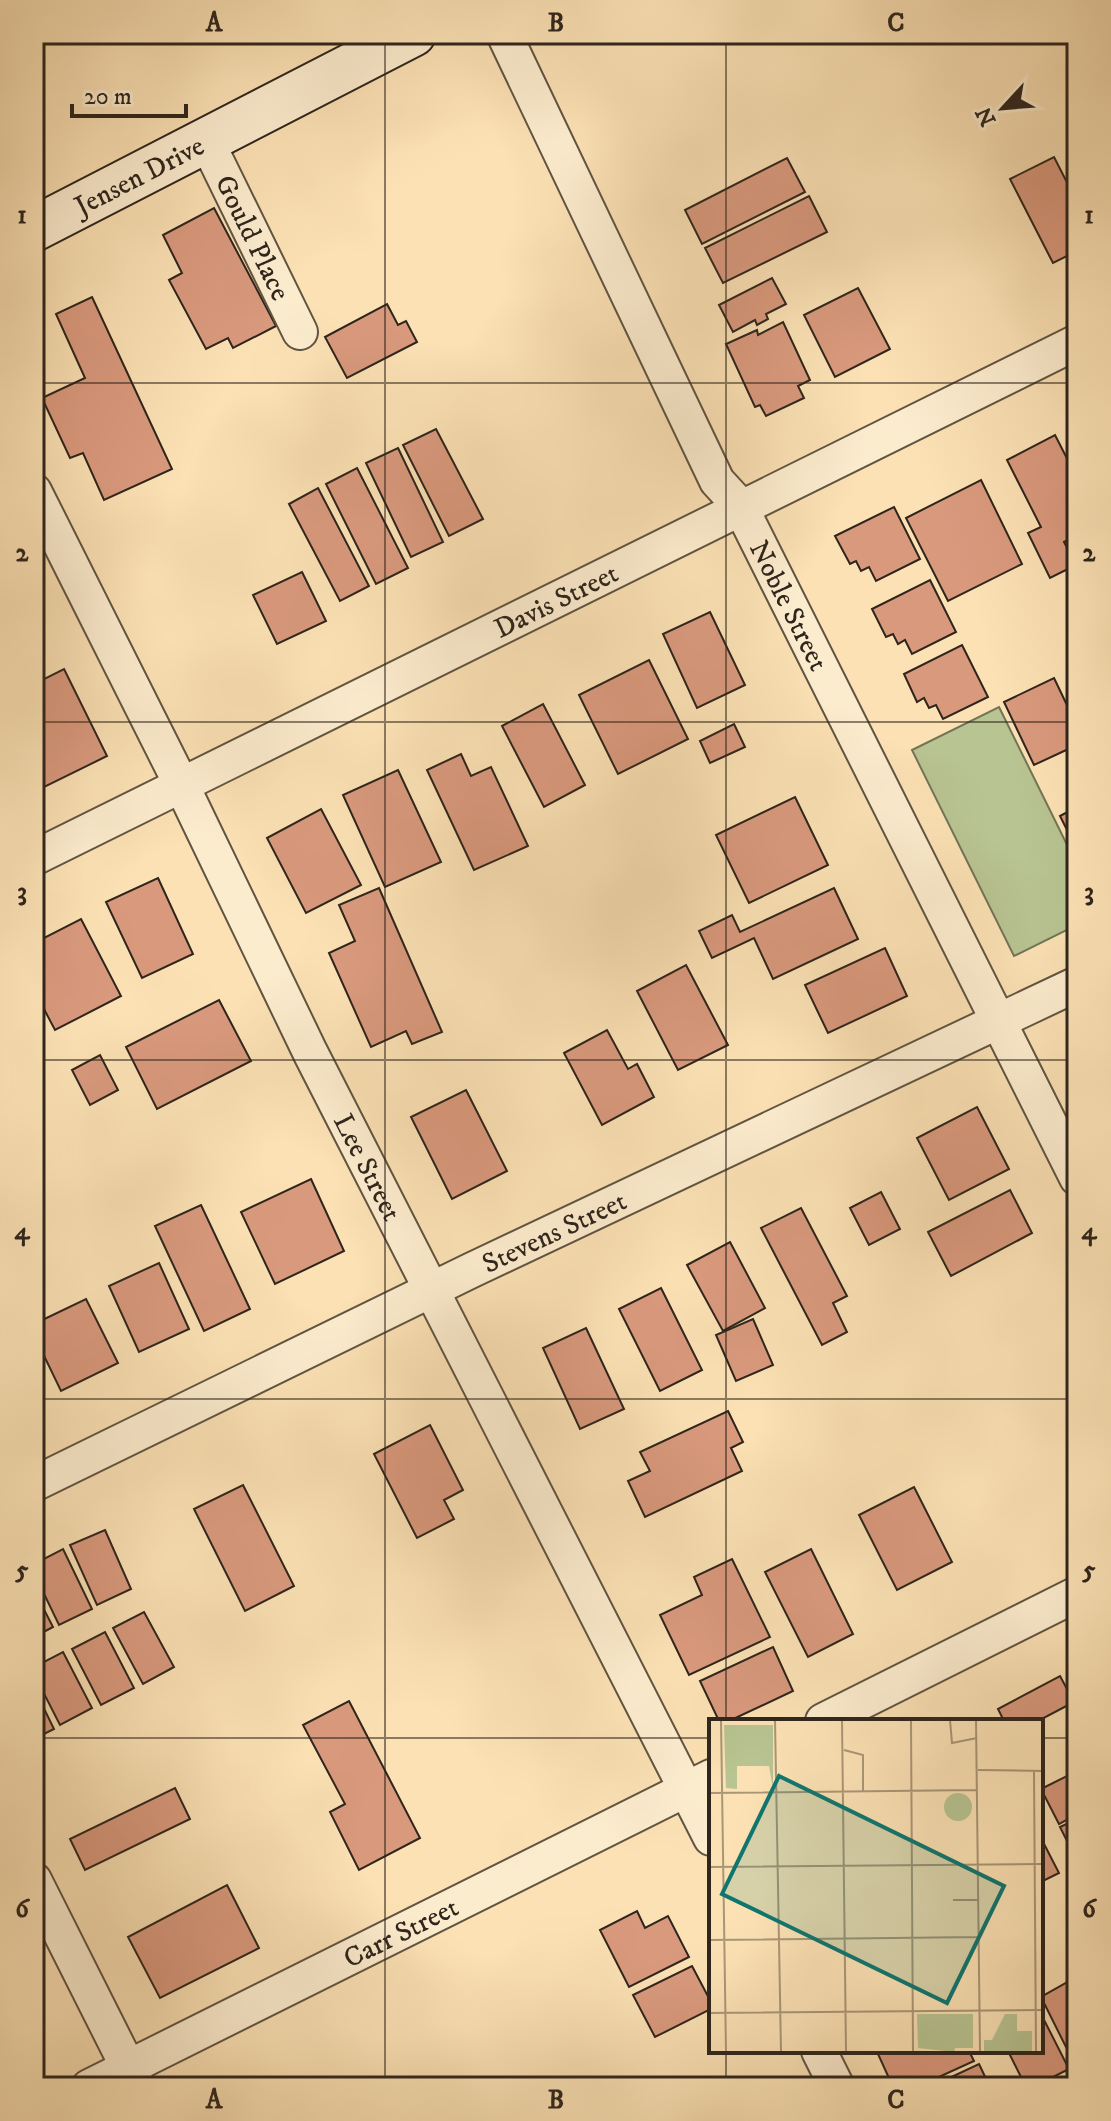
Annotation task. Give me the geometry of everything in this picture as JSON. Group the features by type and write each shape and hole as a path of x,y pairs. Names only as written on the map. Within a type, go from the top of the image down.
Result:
{"main road":[{"name":"Jensen Drive","path":"34,229 413,34"}],"street":[{"name":"Noble Street","path":"504,34 717,481 740,506 1077,1178"},
{"name":"Gould Place","path":"207,142 300,332"},
{"name":"Davis Street","path":"34,858 559,599 740,506 1077,342"},
{"name":"Lee Street","path":"34,491 181,784 310,1052 432,1289 699,1783 709,1829"},
{"name":"Stevens Street","path":"34,1484 432,1289 1077,984"},
{"path":"827,1719 1077,1594"},
{"name":"Carr Street","path":"89,2087 133,2076 699,1783"},
{"path":"34,1880 133,2076"},
{"path":"820,2053 837,2087"}],"green space":[{"path":"999,707 1077,865 1077,925 1014,956 912,750"}],"building":[{"path":"1054,157 1077,202 1077,251 1053,263 1010,179"},
{"path":"787,158 805,192 702,244 685,210"},
{"path":"809,196 827,232 723,283 705,248"},
{"path":"214,208 276,326 233,348 228,338 206,349 169,280 182,273 163,235"},
{"path":"772,278 786,304 766,314 768,319 757,325 755,320 733,332 719,305"},
{"path":"858,288 890,349 835,377 804,315"},
{"path":"92,297 172,469 104,500 83,453 70,458 42,398 85,378 56,314"},
{"path":"387,304 398,325 406,321 417,342 347,378 325,337"},
{"path":"783,322 810,380 798,386 804,398 766,416 760,405 755,407 726,344 757,330 758,335"},
{"path":"436,429 483,519 449,536 403,445"},
{"path":"1055,435 1077,478 1077,535 1064,542 1076,565 1050,578 1028,533 1041,527 1007,460"},
{"path":"398,448 443,542 411,557 366,463"},
{"path":"357,468 408,568 376,584 326,484"},
{"path":"981,480 1022,564 948,601 906,518"},
{"path":"318,488 369,586 340,601 289,504"},
{"path":"894,507 920,559 876,581 869,567 861,571 856,561 850,564 835,536"},
{"path":"302,572 326,621 277,644 253,595"},
{"path":"930,580 956,632 912,654 905,640 898,644 893,634 886,637 872,609"},
{"path":"710,612 745,685 697,708 663,634"},
{"path":"962,645 988,697 943,719 936,705 929,708 924,698 917,702 904,674"},
{"path":"649,660 688,739 618,774 579,695"},
{"path":"64,669 107,756 34,792 34,684"},
{"path":"1054,678 1077,726 1077,745 1034,765 1004,702"},
{"path":"543,704 585,785 544,807 502,726"},
{"path":"734,724 745,747 710,763 700,741"},
{"path":"461,754 471,776 491,767 528,846 474,870 427,770"},
{"path":"398,770 441,862 385,887 343,795"},
{"path":"795,797 828,865 749,903 716,835"},
{"path":"1077,807 1077,850 1060,816"},
{"path":"321,809 361,885 306,913 267,838"},
{"path":"158,878 193,954 142,978 106,902"},
{"path":"379,888 442,1032 412,1044 406,1031 371,1047 329,953 355,941 339,905"},
{"path":"834,888 858,939 773,979 754,938 712,958 699,931 732,915 740,932"},
{"path":"81,919 121,996 55,1030 34,990 34,943"},
{"path":"885,948 907,996 828,1033 805,985"},
{"path":"686,965 728,1045 678,1070 637,991"},
{"path":"219,1000 251,1061 157,1109 126,1047"},
{"path":"607,1030 628,1069 637,1064 654,1097 602,1125 564,1053"},
{"path":"100,1055 118,1090 90,1105 72,1070"},
{"path":"466,1090 507,1171 452,1199 411,1117"},
{"path":"977,1107 1009,1169 949,1200 917,1138"},
{"path":"311,1179 344,1251 275,1284 241,1212"},
{"path":"1010,1190 1032,1233 951,1276 928,1232"},
{"path":"881,1192 900,1229 869,1245 850,1208"},
{"path":"201,1205 250,1309 204,1331 155,1226"},
{"path":"801,1208 847,1296 833,1303 847,1332 822,1345 761,1228"},
{"path":"730,1242 765,1308 723,1331 687,1265"},
{"path":"159,1263 189,1329 139,1352 109,1286"},
{"path":"661,1288 702,1370 660,1391 619,1309"},
{"path":"86,1299 118,1363 61,1391 34,1335 34,1324"},
{"path":"753,1319 773,1365 736,1381 716,1335"},
{"path":"586,1328 624,1409 580,1429 543,1348"},
{"path":"728,1411 743,1442 731,1448 742,1471 645,1517 628,1481 650,1471 640,1452"},
{"path":"430,1425 463,1490 444,1500 454,1519 417,1538 374,1454"},
{"path":"243,1485 294,1586 245,1611 194,1509"},
{"path":"914,1487 952,1562 897,1590 859,1515"},
{"path":"105,1530 131,1589 97,1605 70,1545"},
{"path":"63,1549 92,1609 59,1625 34,1573 34,1564"},
{"path":"811,1549 853,1634 808,1657 765,1572"},
{"path":"732,1559 770,1637 689,1675 660,1615 702,1595 694,1577"},
{"path":"34,1590 53,1627 34,1637"},
{"path":"144,1612 174,1667 143,1684 113,1628"},
{"path":"105,1632 134,1688 101,1705 72,1649"},
{"path":"773,1647 793,1691 733,1719 718,1719 700,1681"},
{"path":"63,1652 92,1708 60,1725 34,1674 34,1667"},
{"path":"1060,1676 1074,1702 1042,1719 1003,1719 998,1709"},
{"path":"34,1688 54,1729 34,1739"},
{"path":"349,1701 420,1838 359,1870 330,1812 345,1804 303,1725"},
{"path":"1077,1771 1077,1814 1059,1824 1043,1788"},
{"path":"175,1788 190,1819 85,1870 70,1839"},
{"path":"1077,1819 1077,1861 1060,1827"},
{"path":"1043,1842 1059,1873 1043,1881"},
{"path":"227,1885 259,1948 160,1998 128,1937"},
{"path":"637,1911 645,1928 668,1916 689,1957 629,1987 600,1930"},
{"path":"692,1966 709,1998 709,2010 655,2037 633,1995"},
{"path":"1073,1979 1077,1987 1076,2067 1043,2001 1043,1996"},
{"path":"1043,2018 1069,2069 1033,2087 1026,2087 1009,2053 1043,2053"},
{"path":"970,2053 974,2061 917,2087 893,2087 878,2054"},
{"path":"979,2064 990,2087 930,2087"}]}
